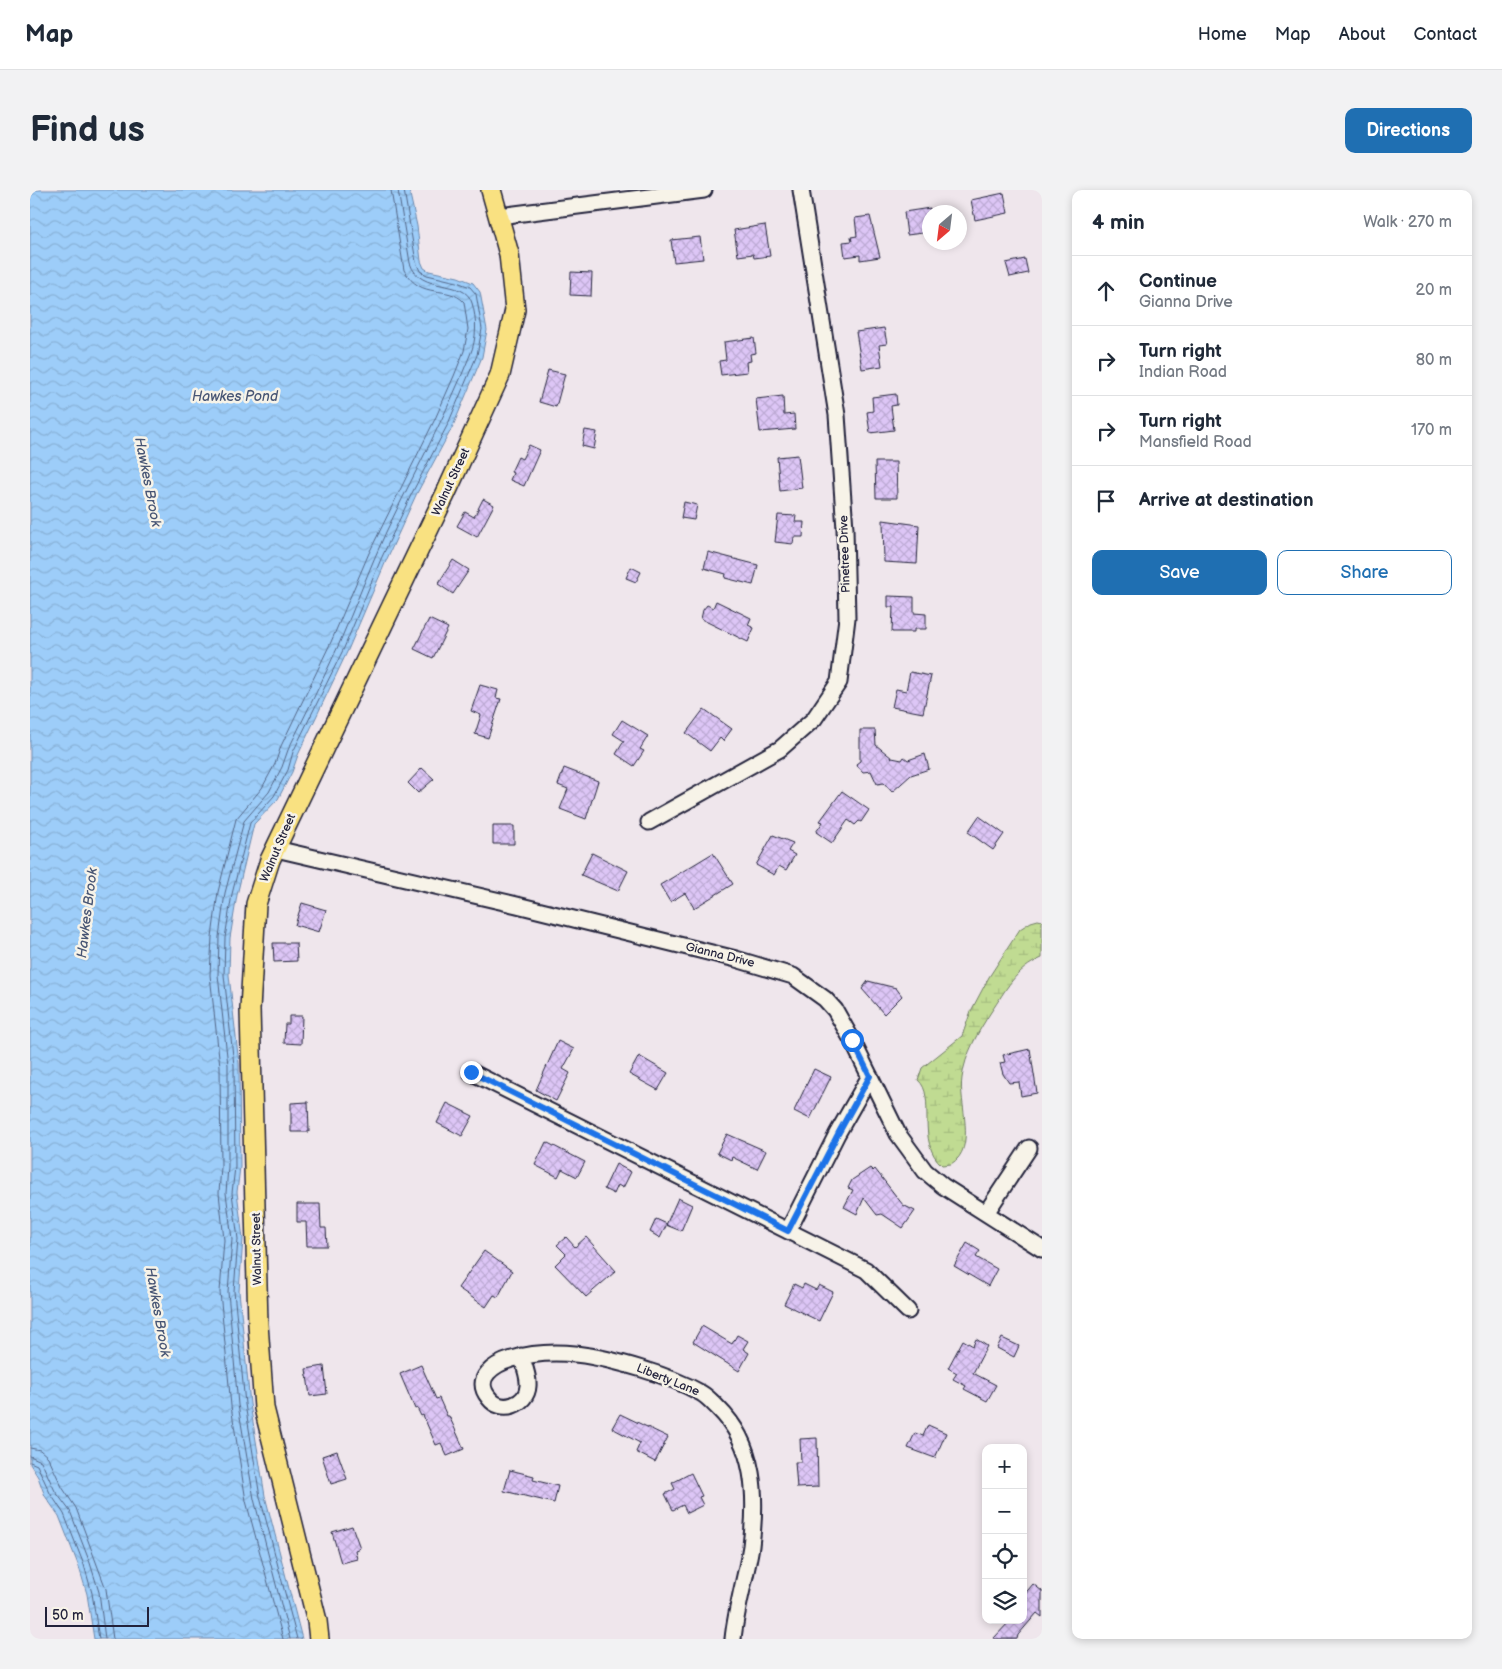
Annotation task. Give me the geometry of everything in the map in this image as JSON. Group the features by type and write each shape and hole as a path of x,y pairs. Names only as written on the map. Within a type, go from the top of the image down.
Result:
{"main road":[{"name":"Walnut Street","path":"319,1639 317,1621 264,1408 258,1324 250,1009 256,904 276,849 446,493 500,375 514,310 510,254 491,190"}],"street":[{"path":"499,216 704,190"},
{"name":"Pinetree Drive","path":"649,822 780,749 814,719 839,682 847,618 845,529 838,425 801,190"},
{"name":"Gianna Drive","path":"276,849 517,904 736,959 793,976 818,993 835,1010 898,1134 920,1166 942,1186 1042,1249"},
{"path":"471,1072 866,1270 908,1311"},
{"path":"788,1231 870,1076"},
{"path":"986,1214 1029,1148"},
{"name":"Liberty Lane","path":"521,1356 580,1353 613,1360 659,1374 703,1394 731,1421 748,1453 755,1498 751,1546 733,1639"}],"green space":[{"path":"1038,920 1042,921 1042,958 1025,968 1012,981 986,1020 973,1044 966,1060 961,1088 965,1124 964,1147 959,1157 951,1164 942,1165 934,1155 930,1144 926,1097 923,1087 918,1080 922,1068 962,1036 971,1011 989,977 1020,929"}],"water":[{"name":"Hawkes Pond","path":"30,190 409,190 417,226 421,261 424,268 473,283 480,292 487,330 482,357 453,426 416,495 292,772 278,799 254,824 237,895 230,938 229,975 239,1064 240,1167 237,1192 243,1239 239,1291 250,1404 265,1496 302,1639 94,1639 87,1594 79,1567 59,1516 45,1496 38,1477 30,1464"}],"building":[{"path":"1004,193 1008,213 975,220 971,200"},
{"path":"922,209 922,233 907,235 904,212"},
{"path":"870,216 880,257 860,260 860,255 845,257 843,242 852,241 851,237 857,236 855,218"},
{"path":"765,225 770,256 754,258 753,254 738,256 734,230"},
{"path":"700,237 703,259 674,262 671,240"},
{"path":"1025,259 1028,273 1010,277 1006,263"},
{"path":"571,272 592,273 591,296 570,295"},
{"path":"884,328 887,344 879,345 882,366 862,369 856,332"},
{"path":"754,338 756,353 750,354 751,361 746,362 747,372 721,375 719,361 726,360 724,342"},
{"path":"548,370 565,374 556,407 539,402"},
{"path":"896,394 897,405 891,406 894,430 870,433 867,412 873,411 872,397"},
{"path":"783,396 784,415 794,414 795,429 760,432 756,399"},
{"path":"585,430 597,432 594,449 582,446"},
{"path":"529,445 540,450 524,486 510,480 513,473 511,472 518,457 522,459"},
{"path":"798,455 802,488 780,491 777,457"},
{"path":"875,462 896,462 897,498 876,498"},
{"path":"483,499 494,505 477,537 457,526 465,512 474,517"},
{"path":"684,502 697,505 694,520 681,518"},
{"path":"778,515 796,516 795,522 804,522 803,537 794,537 793,544 775,542"},
{"path":"883,520 919,525 917,564 884,562"},
{"path":"708,552 758,565 753,585 725,578 726,574 704,568"},
{"path":"453,560 469,570 453,594 438,584"},
{"path":"631,567 641,572 636,582 626,578"},
{"path":"888,596 914,597 914,613 926,614 926,629 914,629 914,632 892,632 893,607 888,607"},
{"path":"716,601 751,618 748,625 754,628 748,642 701,619 703,610 707,605 713,608"},
{"path":"429,619 448,628 433,658 414,649"},
{"path":"910,672 931,676 923,713 892,707 896,689 906,691"},
{"path":"480,685 498,690 496,698 501,699 488,738 475,734 481,715 471,711"},
{"path":"704,709 732,729 723,741 720,738 710,751 686,733"},
{"path":"622,720 648,736 640,749 644,751 634,766 616,754 624,741 613,734"},
{"path":"860,730 875,730 876,745 892,758 902,760 904,757 908,760 925,754 929,769 911,775 892,792 884,783 877,784 871,771 863,772 856,764 860,761"},
{"path":"422,768 434,779 418,793 408,783"},
{"path":"564,768 598,781 586,819 560,809 568,789 558,785"},
{"path":"842,791 869,810 861,822 859,821 855,825 848,820 832,843 816,832 823,822 820,821"},
{"path":"979,816 1004,834 993,850 968,832"},
{"path":"493,826 514,826 514,844 493,844"},
{"path":"773,835 793,843 788,851 795,855 786,870 779,866 774,875 756,865"},
{"path":"592,853 628,871 618,891 581,875"},
{"path":"713,853 733,884 694,908 685,893 670,902 660,885"},
{"path":"302,903 326,910 319,932 295,925"},
{"path":"273,943 296,943 297,961 274,962"},
{"path":"868,981 896,988 902,996 884,1014 862,989"},
{"path":"289,1016 302,1016 301,1044 284,1043 285,1024 289,1024"},
{"path":"558,1041 574,1049 563,1069 570,1073 556,1101 536,1090"},
{"path":"1030,1049 1037,1093 1021,1096 1019,1082 1009,1083 1003,1074 1000,1063 1005,1062 1003,1055"},
{"path":"639,1056 668,1073 658,1090 629,1074"},
{"path":"814,1069 831,1077 810,1119 794,1111"},
{"path":"308,1102 309,1132 291,1132 291,1103"},
{"path":"447,1103 473,1116 462,1136 437,1123"},
{"path":"727,1134 766,1151 757,1169 732,1157 731,1160 717,1153"},
{"path":"546,1142 585,1162 577,1177 562,1169 558,1177 535,1165"},
{"path":"616,1164 631,1172 623,1188 618,1185 614,1194 604,1189"},
{"path":"870,1168 873,1171 875,1169 903,1205 915,1211 903,1228 882,1214 877,1215 864,1198 857,1214 844,1207 853,1190 848,1188 852,1180"},
{"path":"678,1198 692,1205 681,1231 666,1225"},
{"path":"297,1204 320,1204 321,1228 326,1228 327,1246 307,1246 306,1222 297,1222"},
{"path":"656,1219 667,1224 660,1238 650,1232"},
{"path":"566,1237 575,1247 586,1237 616,1271 586,1297 555,1265 566,1254 557,1245"},
{"path":"967,1243 980,1251 976,1257 997,1269 988,1286 954,1266"},
{"path":"484,1251 512,1271 498,1297 494,1295 486,1307 458,1288"},
{"path":"794,1284 802,1288 804,1284 816,1290 819,1285 833,1292 819,1321 784,1304"},
{"path":"702,1326 732,1344 737,1335 748,1341 743,1349 749,1353 739,1371 693,1342"},
{"path":"1002,1338 1019,1346 1014,1357 997,1348"},
{"path":"976,1339 987,1346 973,1373 996,1385 987,1401 964,1389 966,1386 953,1379 957,1373 948,1368 963,1340 973,1346"},
{"path":"421,1365 436,1399 439,1398 464,1449 447,1456 441,1443 436,1445 423,1415 421,1416 417,1408 415,1409 400,1374"},
{"path":"324,1366 327,1394 310,1396 306,1369"},
{"path":"620,1414 668,1437 655,1462 636,1452 640,1443 612,1428"},
{"path":"928,1425 946,1433 935,1458 908,1448 915,1433 923,1436"},
{"path":"817,1438 818,1487 797,1488 795,1462 801,1462 800,1439"},
{"path":"337,1451 347,1479 331,1484 322,1456"},
{"path":"510,1470 534,1476 533,1480 558,1486 554,1503 504,1491"},
{"path":"691,1473 702,1496 699,1497 703,1505 687,1513 683,1505 673,1510 665,1494 675,1489 672,1483"},
{"path":"352,1526 360,1548 355,1550 357,1559 341,1563 332,1532"},
{"path":"1033,1584 1042,1591 1042,1617 1037,1613 1018,1635 1017,1639 993,1639 1007,1624 1027,1624 1027,1591"}],"route":[{"path":"471,1072 788,1231 870,1076 852,1040"}],"water label":[{"name":"Hawkes Brook","path":"148,482"},
{"name":"Hawkes Brook","path":"87,913"},
{"name":"Hawkes Brook","path":"158,1312"}]}
